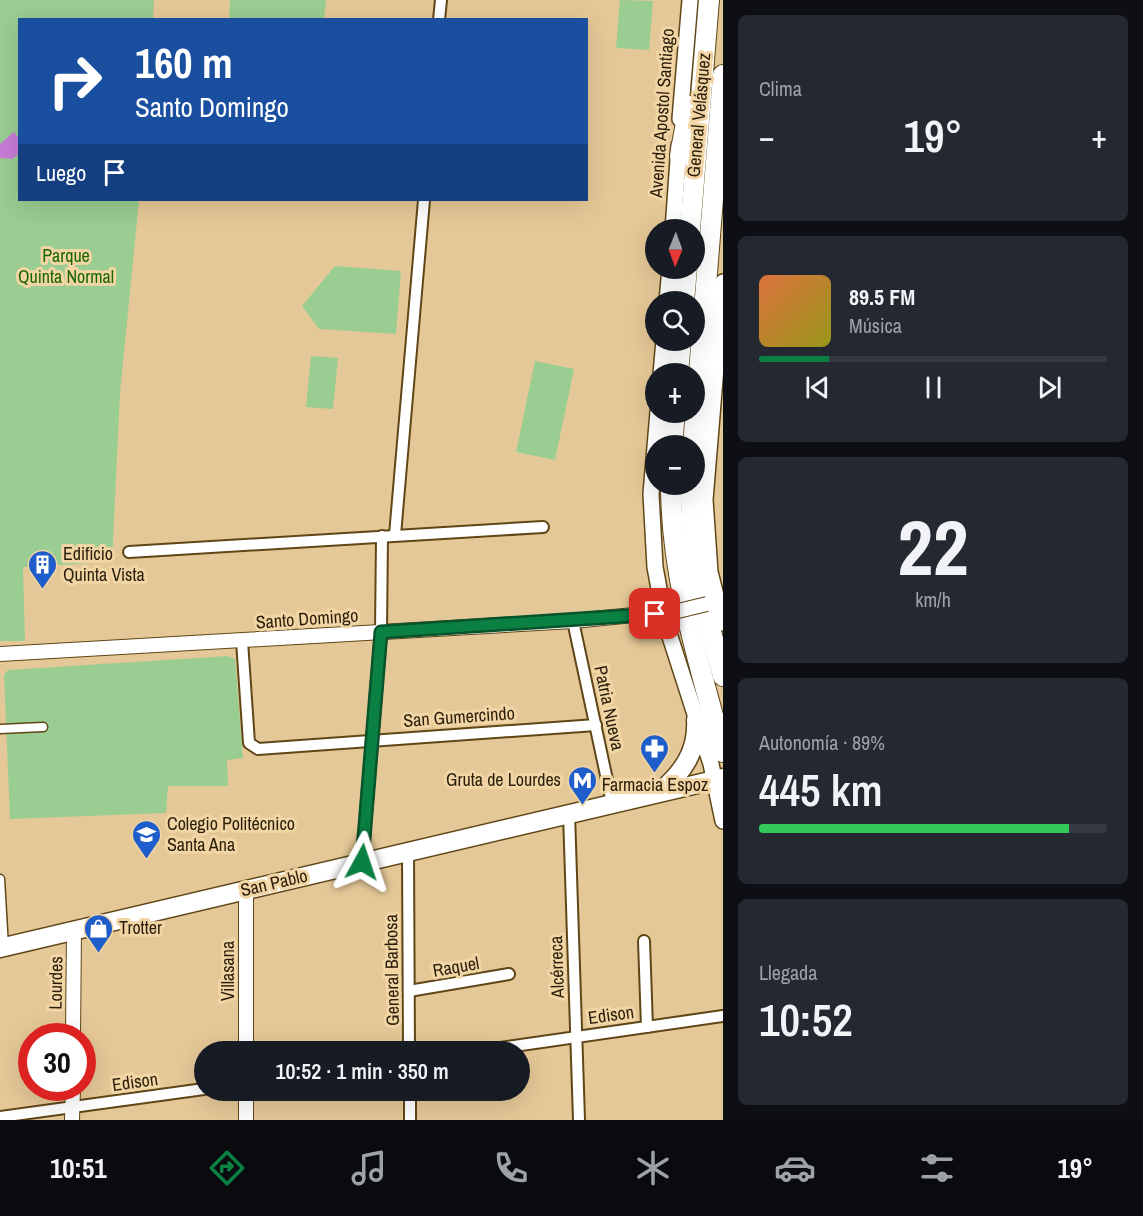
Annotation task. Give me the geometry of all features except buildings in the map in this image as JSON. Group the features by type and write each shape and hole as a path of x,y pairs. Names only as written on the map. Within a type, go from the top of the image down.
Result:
{"highway":[{"name":"General Velásquez","path":"691,219 709,0"},
{"path":"680,156 706,34"},
{"name":"General Velásquez","path":"694,435 723,75"},
{"path":"672,495 674,546 681,595 723,752"},
{"path":"691,495 693,540 700,586 723,676"}],"main road":[{"name":"Avenida Apostol Santiago","path":"674,219 690,0"},
{"path":"723,282 718,384 705,500 706,542 716,601 723,623"},
{"path":"657,423 651,519 655,567 671,612 696,720 719,779 723,821"},
{"path":"660,792 676,777 691,756 696,738 696,720"},
{"name":"San Pablo","path":"2,947 719,779"}],"street":[{"path":"439,18 441,0"},
{"path":"395,535 424,201"},
{"path":"129,552 543,526"},
{"path":"362,862 381,632 382,536"},
{"name":"Santo Domingo","path":"0,654 573,621 671,612 716,601"},
{"name":"Patria Nueva","path":"573,621 612,803"},
{"name":"San Gumercindo","path":"242,641 249,743 258,749 373,739 596,725"},
{"path":"0,729 43,727"},
{"name":"Alcérreca","path":"569,814 579,1120"},
{"name":"General Barbosa","path":"408,852 409,1041"},
{"path":"0,879 2,947"},
{"name":"Villasana","path":"246,890 246,1041"},
{"name":"Lourdes","path":"73,1023 74,930"},
{"name":"Edison","path":"644,941 647,1027"},
{"name":"Raquel","path":"409,991 509,974"},
{"name":"Edison","path":"530,1044 723,1016"},
{"name":"Edison","path":"0,1117 73,1114 194,1091"},
{"path":"246,1101 246,1120"},
{"path":"410,1101 410,1120"}],"green space":[{"name":"Parque Quinta Normal","path":"0,0 154,0 153,18 18,18 18,201 139,201 120,393 112,562 23,567 25,641 0,641"},
{"path":"230,0 326,0 324,18 229,18"},
{"path":"620,0 653,1 649,50 616,48"},
{"path":"335,266 401,271 396,334 319,329 302,306"},
{"path":"311,356 338,358 333,409 306,407"},
{"path":"535,361 574,369 555,460 516,452"},
{"path":"228,656 235,659 243,758 227,760 228,786 168,786 166,813 10,819 4,675 8,670"}],"shaded area":[{"path":"14,132 18,137 18,155 12,159 0,158 0,144"}],"place":[{"name":"Edificio Quinta Vista","path":"42,590"},
{"name":"Farmacia Espoz","path":"655,774"},
{"name":"Gruta de Lourdes","path":"582,806"},
{"name":"Colegio Politécnico Santa Ana","path":"146,860"},
{"name":"Trotter","path":"98,954"}],"route":[{"path":"362,862 381,632 655,614"}]}
